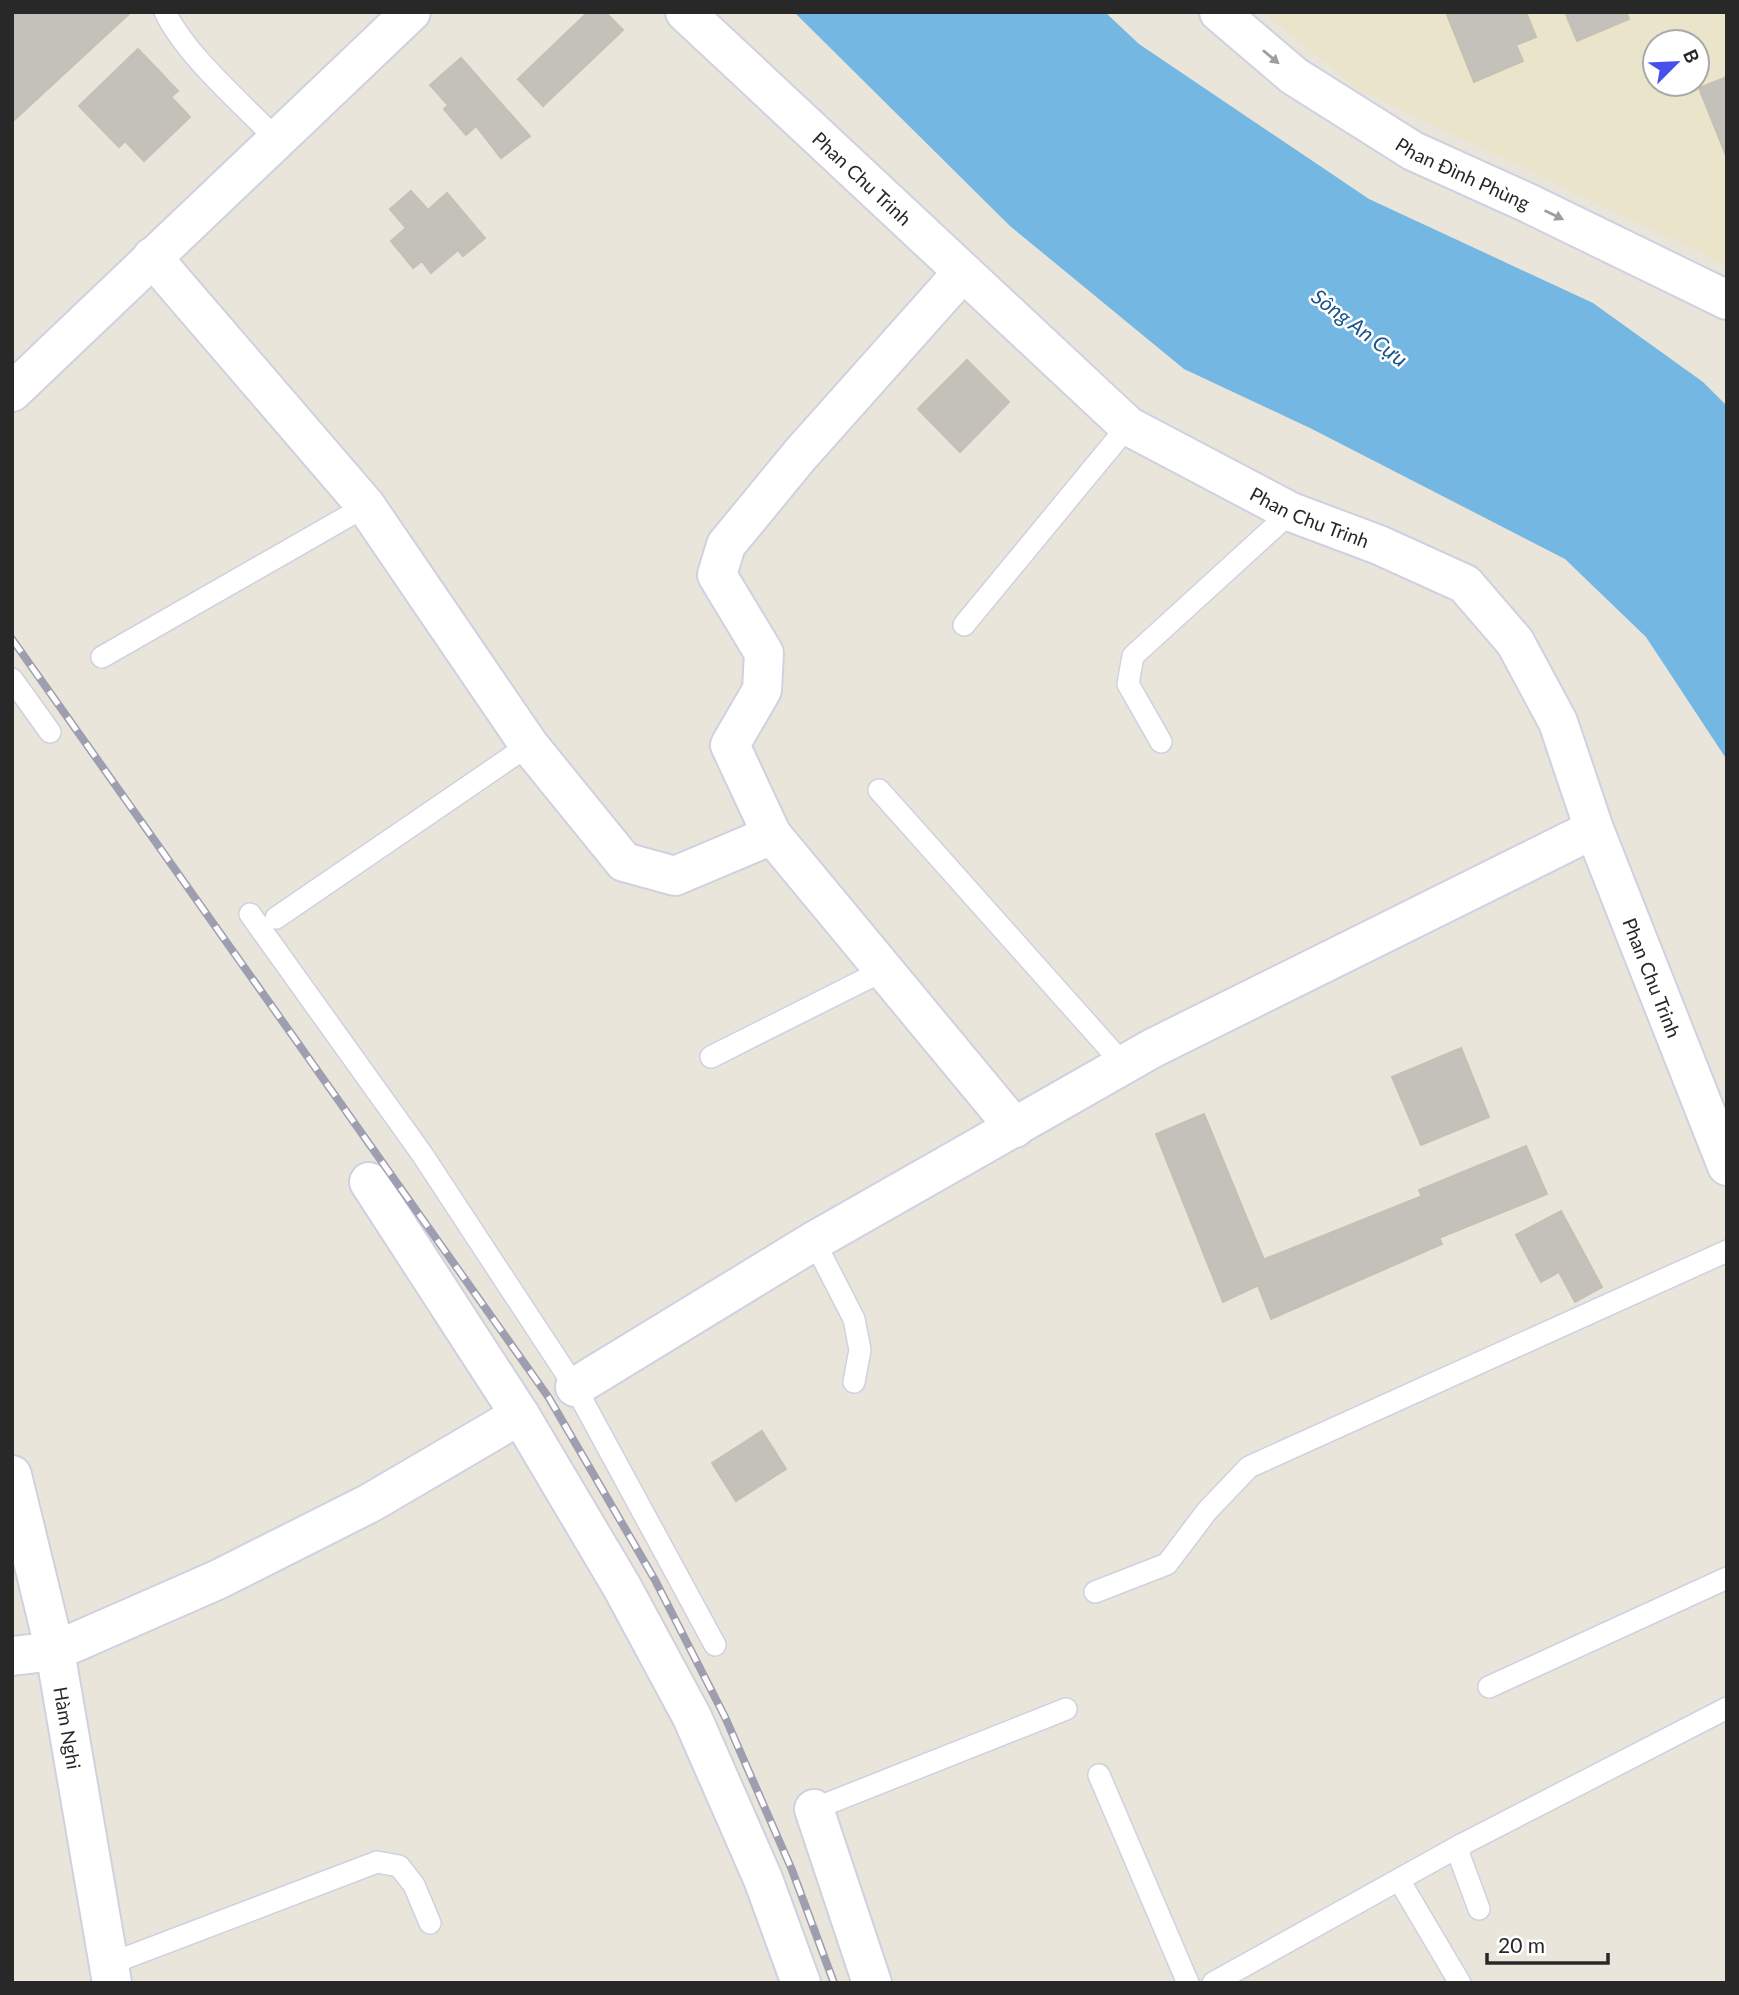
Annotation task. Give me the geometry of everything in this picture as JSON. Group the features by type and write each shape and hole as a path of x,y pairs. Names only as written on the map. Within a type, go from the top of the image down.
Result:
{"street":[{"path":"12,392 411,12"},
{"name":"Phan Chu Trinh","path":"685,12 1128,426 1291,512 1379,545 1465,584 1515,642 1559,722 1594,829 1727,1166"},
{"name":"Phan Đình Phùng","path":"1219,12 1294,76 1413,151 1528,203 1727,300"},
{"path":"152,257 366,506 530,745 624,862 675,876 772,835"},
{"path":"963,272 800,455 726,545 717,575 764,653 762,690 730,745 772,835 1015,1128"},
{"path":"575,1387 814,1241 1153,1048 1594,829"},
{"path":"369,1182 520,1415 622,1587 692,1717 763,1879 801,1983"},
{"path":"12,1656 55,1651 217,1580 370,1503 520,1415"},
{"name":"Hàm Nghi","path":"12,1475 55,1651 109,1974"},
{"path":"814,1809 872,1983"}],"lane":[{"path":"165,12 172,25 202,61 277,140"},
{"path":"964,625 1128,426"},
{"path":"102,657 366,506"},
{"path":"1161,741 1128,684 1133,656 1291,512"},
{"path":"12,678 50,732"},
{"path":"276,918 530,745"},
{"path":"879,790 1125,1065"},
{"path":"250,914 422,1154 575,1387 715,1645"},
{"path":"711,1057 884,970"},
{"path":"814,1241 854,1319 860,1350 853,1382"},
{"path":"1095,1592 1167,1564 1207,1511 1249,1467 1727,1251"},
{"path":"1489,1687 1727,1578"},
{"path":"1213,1983 1461,1845 1727,1708"},
{"path":"814,1809 1066,1709"},
{"path":"1099,1775 1188,1983"},
{"path":"1461,1845 1459,1855 1479,1909"},
{"path":"109,1974 377,1862 399,1866 414,1885 430,1923"},
{"path":"1399,1880 1460,1983"}],"shaded area":[{"path":"1263,12 1727,12 1727,268 1356,88"}],"water":[{"name":"Sông An Cựu","path":"794,12 1105,12 1139,44 1369,199 1593,303 1703,382 1727,406 1727,760 1646,637 1565,559 1312,429 1184,369 1010,226"}],"building":[{"path":"12,12 131,12 12,122"},
{"path":"588,12 605,12 623,30 543,106 518,79"},
{"path":"1446,12 1526,12 1536,37 1516,45 1523,61 1474,82"},
{"path":"1565,12 1626,12 1629,19 1577,41"},
{"path":"138,49 178,91 171,97 190,117 144,161 125,141 119,147 79,106"},
{"path":"461,58 530,136 501,158 476,126 466,135 444,109 448,105 430,85"},
{"path":"1727,77 1727,158 1703,98 1711,98 1711,83"},
{"path":"411,191 428,210 447,193 485,238 463,256 458,250 431,273 422,261 413,268 391,241 406,228 390,209"},
{"path":"967,360 1009,402 960,452 918,409"},
{"path":"1461,1048 1489,1117 1421,1145 1392,1077"},
{"path":"1204,1114 1264,1260 1250,1265 1257,1286 1223,1302 1156,1134"},
{"path":"1526,1146 1547,1194 1439,1238 1419,1190"},
{"path":"1422,1196 1442,1244 1271,1319 1250,1265"},
{"path":"1561,1211 1602,1287 1575,1302 1559,1272 1541,1282 1516,1235"},
{"path":"762,1431 786,1469 736,1501 712,1463"}],"railway":[{"path":"12,639 549,1398 655,1580 725,1717 792,1870 834,1983"}]}
